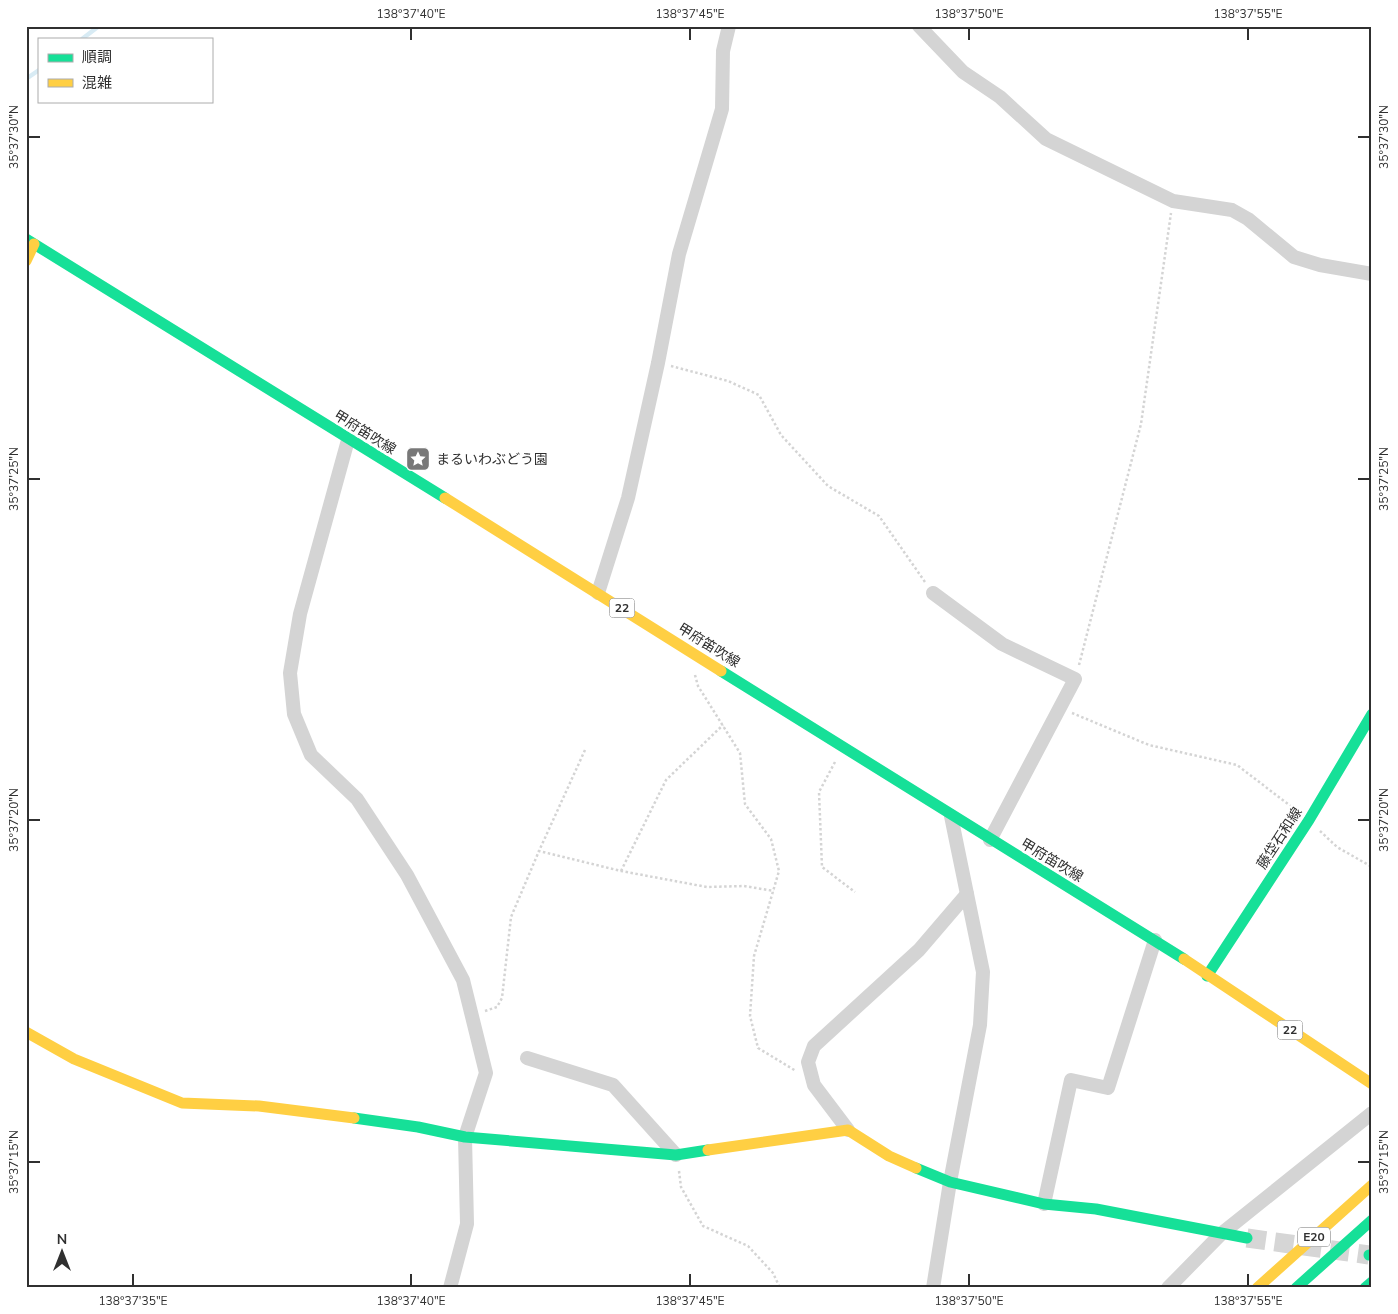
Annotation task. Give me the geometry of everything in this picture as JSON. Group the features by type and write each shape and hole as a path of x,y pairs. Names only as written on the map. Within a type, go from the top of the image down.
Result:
{"main road":[{"path":"26,261 30,242"},
{"name":"甲府笛吹線","path":"30,242 598,593 951,816 1155,940 1372,1084"},
{"name":"藤垈石和線","path":"1208,976 1309,820 1372,714"},
{"path":"26,1032 74,1059 182,1103 258,1106 418,1127 466,1137 676,1155 848,1130 889,1156 950,1182 1044,1204 1096,1209 1247,1238"},
{"name":"E20","path":"1257,1288 1372,1185"},
{"name":"E20","path":"1296,1288 1372,1220"},
{"path":"1365,1288 1372,1282"}],"street":[{"path":"598,593 628,498 658,363 679,254 722,109 723,51 729,26"},
{"path":"922,27 963,72 1000,97 1046,139 1173,201 1232,210 1248,219 1294,257 1320,265 1372,274"},
{"path":"348,440 300,614 290,673 294,714 310,755 357,799 407,875 464,980 486,1073 466,1137 467,1224 450,1288"},
{"path":"933,593 1002,644 1075,679 990,840"},
{"path":"933,1288 950,1182 980,1025 983,972 951,816"},
{"path":"848,1130 814,1084 808,1062 814,1046 919,950 967,894"},
{"path":"1044,1204 1071,1080 1108,1088 1155,940"},
{"path":"527,1058 613,1085 676,1155"},
{"path":"1168,1288 1221,1234 1372,1113"}],"path":[{"path":"1075,679 1141,424 1173,201"},
{"path":"658,363 728,380 759,395 781,435 828,486 878,516 933,593"},
{"path":"688,650 698,686 740,754 745,804 771,839 779,871 754,956 750,1016 758,1048 814,1084"},
{"path":"1061,708 1149,745 1237,765 1309,820 1337,847 1372,866"},
{"path":"621,871 666,780 723,725"},
{"path":"843,748 818,792 822,867 855,892"},
{"path":"472,1016 497,1007 502,998 511,917 585,750"},
{"path":"539,851 621,871 707,887 744,886 774,891"},
{"path":"676,1155 681,1187 703,1226 748,1246 773,1273 780,1288"}],"waterway":[{"path":"83,38 99,26"},
{"path":"26,79 38,71"}],"tunnel":[{"path":"1247,1238 1369,1255"}],"traffic: fast":[{"path":"26,239 445,498"},
{"path":"721,671 1184,959"},
{"path":"1207,976 1309,820 1372,714"},
{"path":"354,1118 418,1127 465,1137 676,1155 708,1150"},
{"path":"916,1168 950,1182 1044,1204 1096,1209 1247,1238"},
{"path":"1296,1288 1372,1220"},
{"path":"1365,1288 1372,1282"}],"traffic: slow":[{"path":"26,261 34,244"},
{"path":"445,498 721,671"},
{"path":"1184,959 1372,1084"},
{"path":"26,1032 74,1059 182,1103 259,1106 354,1118"},
{"path":"708,1150 848,1130 889,1156 916,1168"},
{"path":"1257,1288 1372,1185"}],"place":[{"name":"まるいわぶどう園","path":"418,459"}]}
